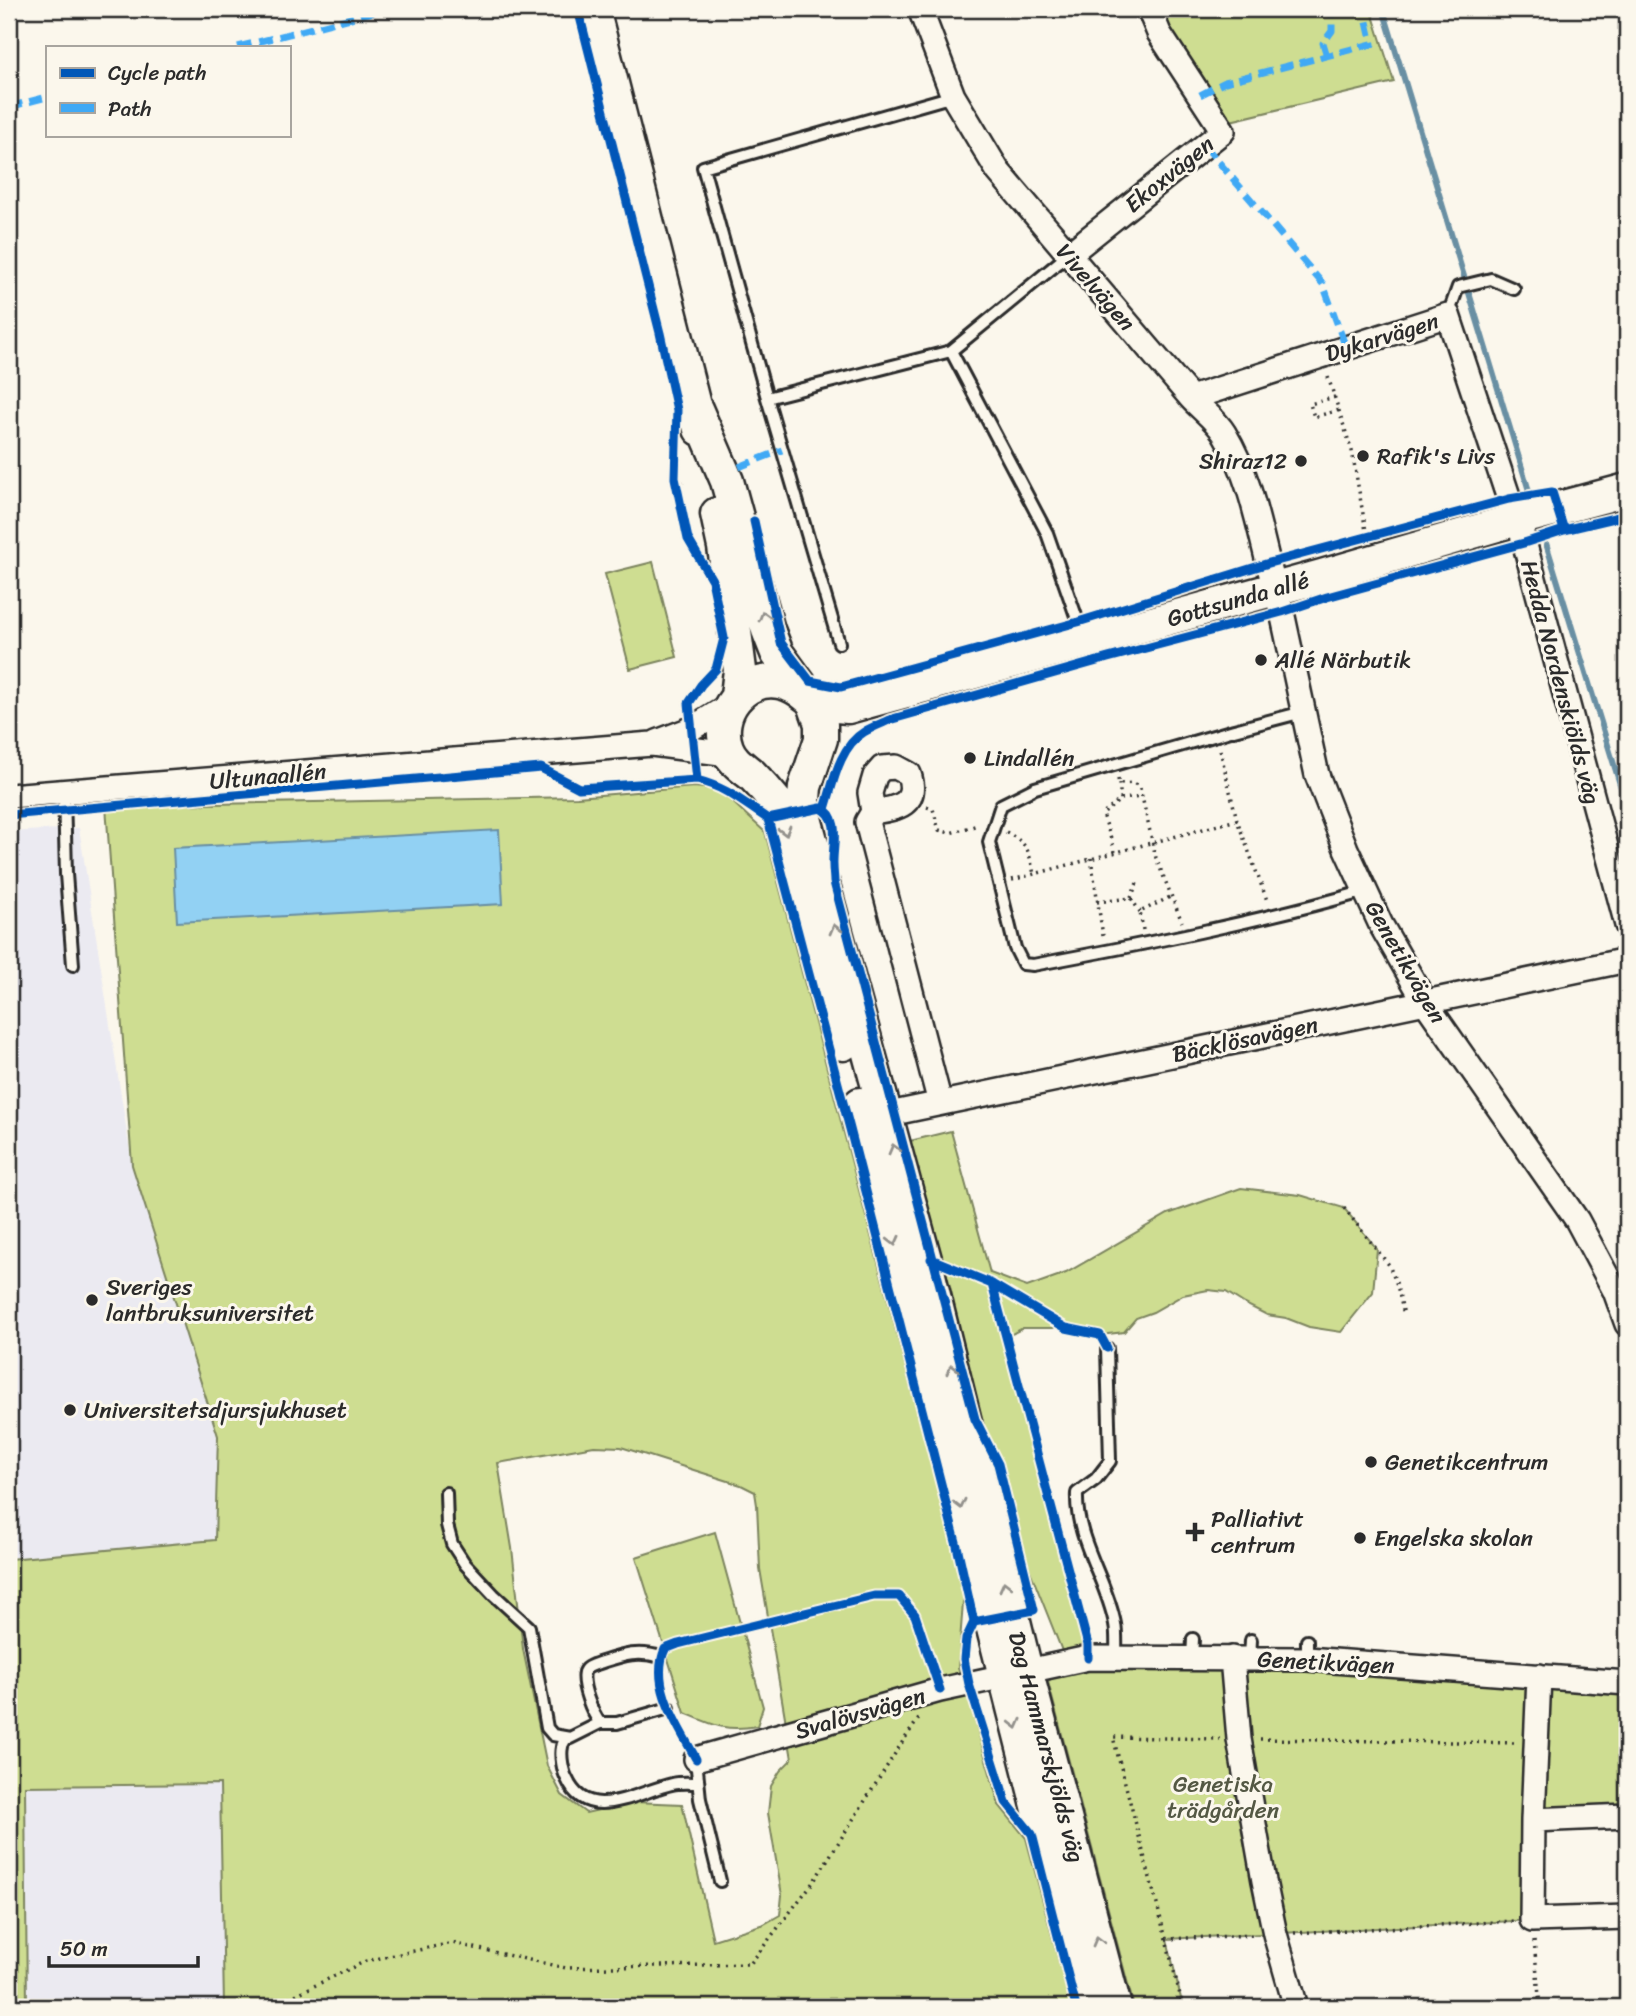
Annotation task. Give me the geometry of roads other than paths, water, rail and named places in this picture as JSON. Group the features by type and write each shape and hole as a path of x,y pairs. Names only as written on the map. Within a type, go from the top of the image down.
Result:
{"main road":[{"name":"Dag Hammarskjölds väg","path":"593,9 696,409 723,547 740,670 734,700 724,719 723,737 727,751 777,803 874,1117"},
{"name":"Dag Hammarskjölds väg","path":"696,409 727,481 773,644 811,701 821,724 818,747 805,787 803,811 874,1117 1015,1673 1089,2007"},
{"name":"Gottsunda allé","path":"811,701 848,707 1085,642 1271,576 1518,519 1622,500"},
{"path":"734,700 746,688 761,683 778,682 794,687 811,701"},
{"path":"744,770 767,779 784,778 803,768 848,707"},
{"name":"Dag Hammarskjölds väg","path":"1015,1673 1115,2007"}],"street":[{"name":"Vivelvägen","path":"920,9 953,96 998,172 1223,432 1245,479 1271,576"},
{"name":"Ekoxvägen","path":"1068,255 1223,131 1159,33 1149,9"},
{"name":"Dykarvägen","path":"1191,398 1448,315 1518,519"},
{"name":"Hedda Nordenskiölds väg","path":"1518,519 1627,925"},
{"name":"Genetikvägen","path":"1271,576 1282,612 1317,775 1346,849 1381,925 1425,1002 1577,1220 1615,1291 1627,1324"},
{"name":"Ultunaallén","path":"652,744 691,729 734,700"},
{"name":"Ultunaallén","path":"9,796 652,744 720,753 744,770"},
{"path":"873,812 867,822 940,1103"},
{"name":"Bäcklösavägen","path":"874,1117 1627,960"},
{"name":"Genetikvägen","path":"1015,1673 1088,1658 1116,1658 1193,1648 1244,1652 1307,1650 1627,1683"},
{"path":"1244,1652 1239,1739 1275,1934 1296,2007"},
{"name":"Svalövsvägen","path":"696,1759 940,1690 1015,1673"},
{"path":"1539,1676 1532,1920 1627,1917"},
{"path":"1533,1820 1627,1816"}],"lane":[{"path":"839,643 703,167 953,96"},
{"path":"767,398 951,351 1068,255"},
{"path":"1448,315 1458,288 1491,279 1514,289"},
{"path":"951,351 1047,533 1085,642"},
{"path":"1303,712 1035,788 1001,805 989,842 1015,948 1023,964 1033,965 1272,915 1366,891"},
{"path":"64,792 66,874 73,965"},
{"path":"1107,1348 1110,1461 1096,1479 1077,1493 1076,1509 1110,1603 1116,1627 1116,1658"},
{"path":"446,1493 447,1525 452,1544 465,1564 529,1627 547,1728 553,1735 570,1738 600,1723 617,1723 669,1708"},
{"path":"600,1723 587,1694 584,1673 587,1668 638,1653 661,1657"},
{"path":"566,1738 561,1748 565,1774 572,1792 586,1802 625,1800 674,1784 698,1783"},
{"path":"696,1759 700,1799 720,1881"},
{"path":"9,1990 10,2007"}],"water":[{"path":"499,830 503,904 177,922 173,848"}],"waterway":[{"path":"1383,9 1529,491"},
{"path":"1545,540 1627,807"}],"place":[{"name":"Rafik's Livs","path":"1363,456"},
{"name":"Shiraz12","path":"1301,461"},
{"name":"Allé Närbutik","path":"1261,660"},
{"name":"Lindallén","path":"970,758"},
{"name":"Sveriges lantbruksuniversitet","path":"92,1300"},
{"name":"Universitetsdjursjukhuset","path":"70,1410"},
{"name":"Genetikcentrum","path":"1371,1462"},
{"name":"Palliativt centrum","path":"1195,1532"},
{"name":"Engelska skolan","path":"1360,1538"}],"park label":[{"name":"Genetiska trädgården","path":"1223,1797"}]}
